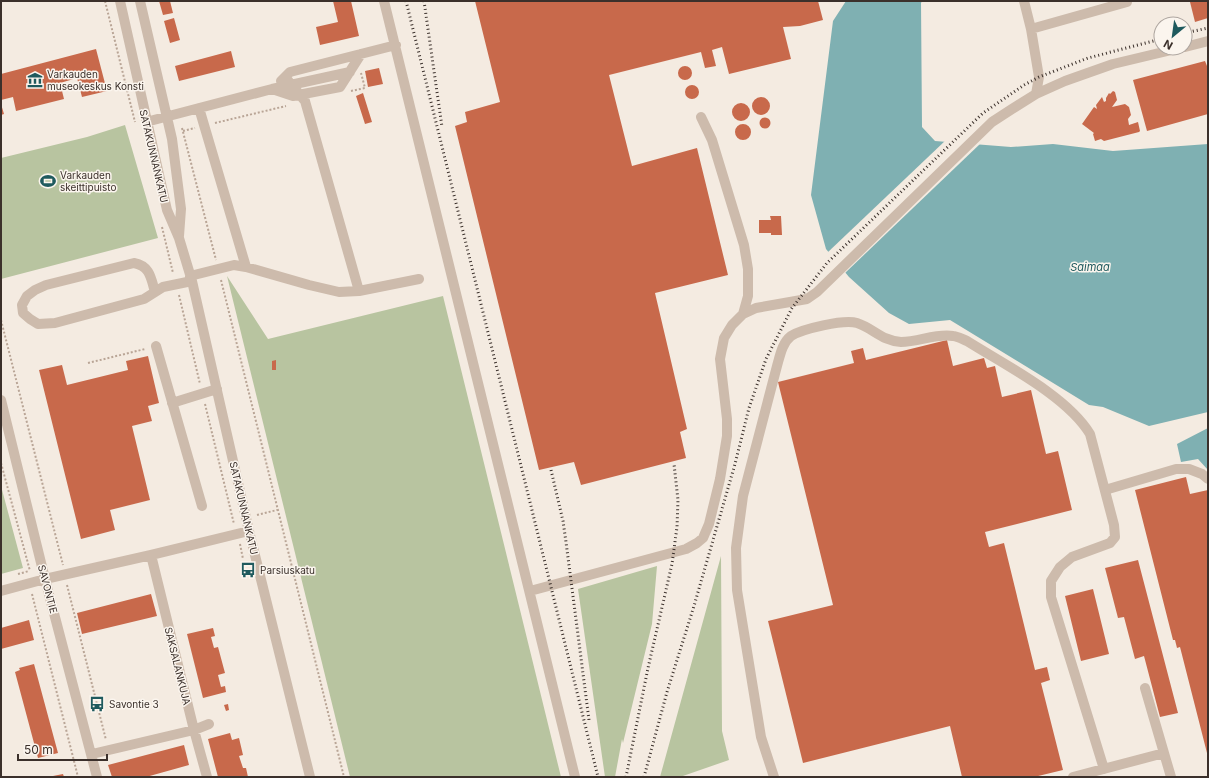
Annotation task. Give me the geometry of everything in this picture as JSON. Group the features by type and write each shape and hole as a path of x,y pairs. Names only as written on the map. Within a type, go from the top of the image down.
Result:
{"street":[{"name":"SATAKUNNANKATU","path":"120,1 167,210 179,238 191,278 249,531 310,777"},
{"name":"SATAKUNNANKATU","path":"140,1 168,116 181,209 179,238"},
{"path":"384,1 575,777"},
{"path":"1024,1 1031,29 1039,77 1036,94"},
{"path":"1031,29 1127,2"},
{"path":"1193,45 1208,41"},
{"path":"359,291 309,113 303,98 289,81 290,72 396,45"},
{"path":"272,89 303,98 340,87 361,54"},
{"path":"530,591 686,550 703,538 709,524 720,479 727,436 727,419 720,359 724,338 732,325 743,314 756,308 807,299 817,292 992,122 1036,94 1065,81 1113,64 1153,54"},
{"path":"146,122 272,89 289,81 350,72"},
{"path":"199,108 246,267"},
{"path":"701,117 712,140 744,245 748,270 748,296 743,314"},
{"path":"155,292 146,269 141,265 134,263 34,290 27,296 22,305 23,313 30,320 38,324 55,323 144,298 155,292 163,287 218,268 234,265 339,292 359,291 419,279"},
{"path":"771,776 761,737 737,590 736,548 743,496 783,347 791,336 841,322 854,322 863,325 883,338 900,342 918,341 943,335 954,336 967,341 1041,387 1083,424 1090,434 1114,525 1115,537 1110,543 1072,557 1060,567 1051,581 1051,597 1104,769"},
{"path":"156,346 202,506"},
{"path":"172,403 217,389"},
{"name":"SAVONTIE","path":"1,400 45,579 97,777"},
{"path":"1105,490 1176,469 1189,469 1202,474 1208,479"},
{"path":"1,591 65,574 249,531"},
{"name":"SAKSALANKUJA","path":"151,555 207,777"},
{"path":"1145,688 1171,777"},
{"path":"92,754 194,730 210,724"},
{"path":"1073,777 1164,753"}],"path":[{"path":"344,92 365,88 361,70"},
{"path":"183,131 206,130 303,98"},
{"path":"178,113 218,268 344,777"},
{"path":"1,320 107,743 106,751"},
{"path":"88,363 156,346"},
{"path":"1,463 30,571"},
{"path":"27,571 78,777"}],"green space":[{"path":"125,125 158,238 1,279 1,158 87,137"},
{"path":"227,276 268,339 443,296 561,777 350,777"},
{"path":"1,486 23,568 1,574"},
{"path":"721,556 722,731 729,760 680,777 660,777"},
{"path":"657,566 652,624 623,743 622,739 615,777 605,777 578,589"}],"water":[{"name":"Saimaa","path":"846,1 922,1 922,127 935,141 1011,147 1053,144 1113,151 1208,144 1208,412 1149,426 1103,407 1089,405 950,320 909,324 889,313 849,277 826,249 811,195 833,21"},
{"path":"1208,428 1208,470 1198,459 1181,462 1177,444"}],"pier":[{"path":"946,140 981,143 844,274 827,253"}],"building":[{"path":"159,1 170,1 173,13 163,15"},
{"path":"333,1 351,1 359,36 320,45 316,27 338,22"},
{"path":"475,1 818,1 823,20 800,26 783,27 791,59 729,74 722,47 712,50 716,66 705,68 701,52 609,75 632,166 697,148 728,275 655,293 687,429 680,432 686,458 581,485 574,462 539,470 455,126 467,122 465,112 500,102"},
{"path":"1208,1 1208,18 1195,22 1190,2"},
{"path":"174,18 180,40 170,43 164,21"},
{"name":"Varkauden museokeskus Konsti","path":"96,49 107,91 82,97 77,78 60,83 64,99 16,111 13,97 1,100 1,74"},
{"path":"231,51 235,67 179,81 175,66"},
{"path":"1205,61 1208,66 1208,114 1147,131 1133,80"},
{"path":"682,66 688,66 692,70 692,76 688,80 682,80 678,76 678,70"},
{"path":"379,68 383,84 368,87 365,71"},
{"path":"689,85 695,85 699,89 699,95 695,99 689,99 685,95 685,89"},
{"path":"1113,91 1115,92 1117,100 1112,107 1125,104 1129,107 1131,115 1128,119 1129,125 1138,122 1140,131 1104,141 1101,139 1095,141 1094,133 1082,124 1094,107 1097,109 1096,105 1102,97 1104,102 1106,101 1109,93 1110,94"},
{"path":"363,93 372,122 365,124 356,96"},
{"path":"761,97 767,100 770,106 767,112 761,115 755,112 752,106 755,100"},
{"path":"741,103 747,106 750,112 747,118 741,121 735,118 732,112 735,106"},
{"path":"1,104 4,114 1,115"},
{"path":"765,117 769,119 771,123 769,127 765,129 761,127 759,123 761,119"},
{"path":"743,124 749,126 751,132 749,138 743,140 737,138 735,132 737,126"},
{"path":"770,216 781,216 782,235 759,233 759,220 771,220"},
{"path":"947,340 953,366 984,358 987,368 995,366 1002,397 1031,390 1046,454 1058,451 1072,510 985,532 989,547 1004,543 1035,670 1047,667 1050,680 1041,683 1063,770 1034,777 962,777 950,726 803,763 768,621 833,605 778,382 854,363 851,351 863,348 866,360"},
{"path":"148,356 159,403 148,406 152,421 132,426 150,500 110,510 115,530 81,539 39,370 62,365 67,385 128,370 126,361"},
{"path":"276,360 276,370 272,370 272,361"},
{"path":"1186,477 1190,494 1208,490 1207,753 1180,647 1177,648 1175,640 1173,640 1135,490"},
{"path":"1138,560 1178,713 1160,717 1144,656 1135,659 1124,617 1118,618 1105,568"},
{"path":"1093,589 1109,654 1081,661 1065,596"},
{"path":"151,594 157,616 82,634 77,613"},
{"path":"29,620 34,640 1,649 1,628"},
{"path":"213,628 215,636 211,637 214,648 218,647 225,673 218,675 221,687 225,686 226,692 203,698 187,634"},
{"path":"34,664 58,753 38,758 15,672 20,670 19,668"},
{"path":"228,704 229,710 226,711 224,705"},
{"path":"230,733 232,740 239,738 243,755 239,756 243,768 246,768 248,777 218,777 208,739"},
{"path":"184,745 189,765 146,777 112,777 108,765"},
{"path":"63,774 64,777 53,777 53,776"}],"railway":[{"path":"406,1 598,777"},
{"path":"424,1 442,127"},
{"path":"1193,31 1208,28"},
{"path":"644,777 667,692 694,606 735,464 749,408 766,359 792,308 827,263 983,113 1024,85 1039,77 1088,58 1153,41"},
{"path":"626,777 648,668 672,564 677,527 678,500 674,464"},
{"path":"551,470 563,521 589,720"}],"place":[{"name":"Varkauden museokeskus Konsti","path":"35,80"},
{"name":"Varkauden skeittipuisto","path":"48,181"},
{"name":"Parsiuskatu","path":"248,570"},
{"name":"Savontie 3","path":"97,704"}]}
